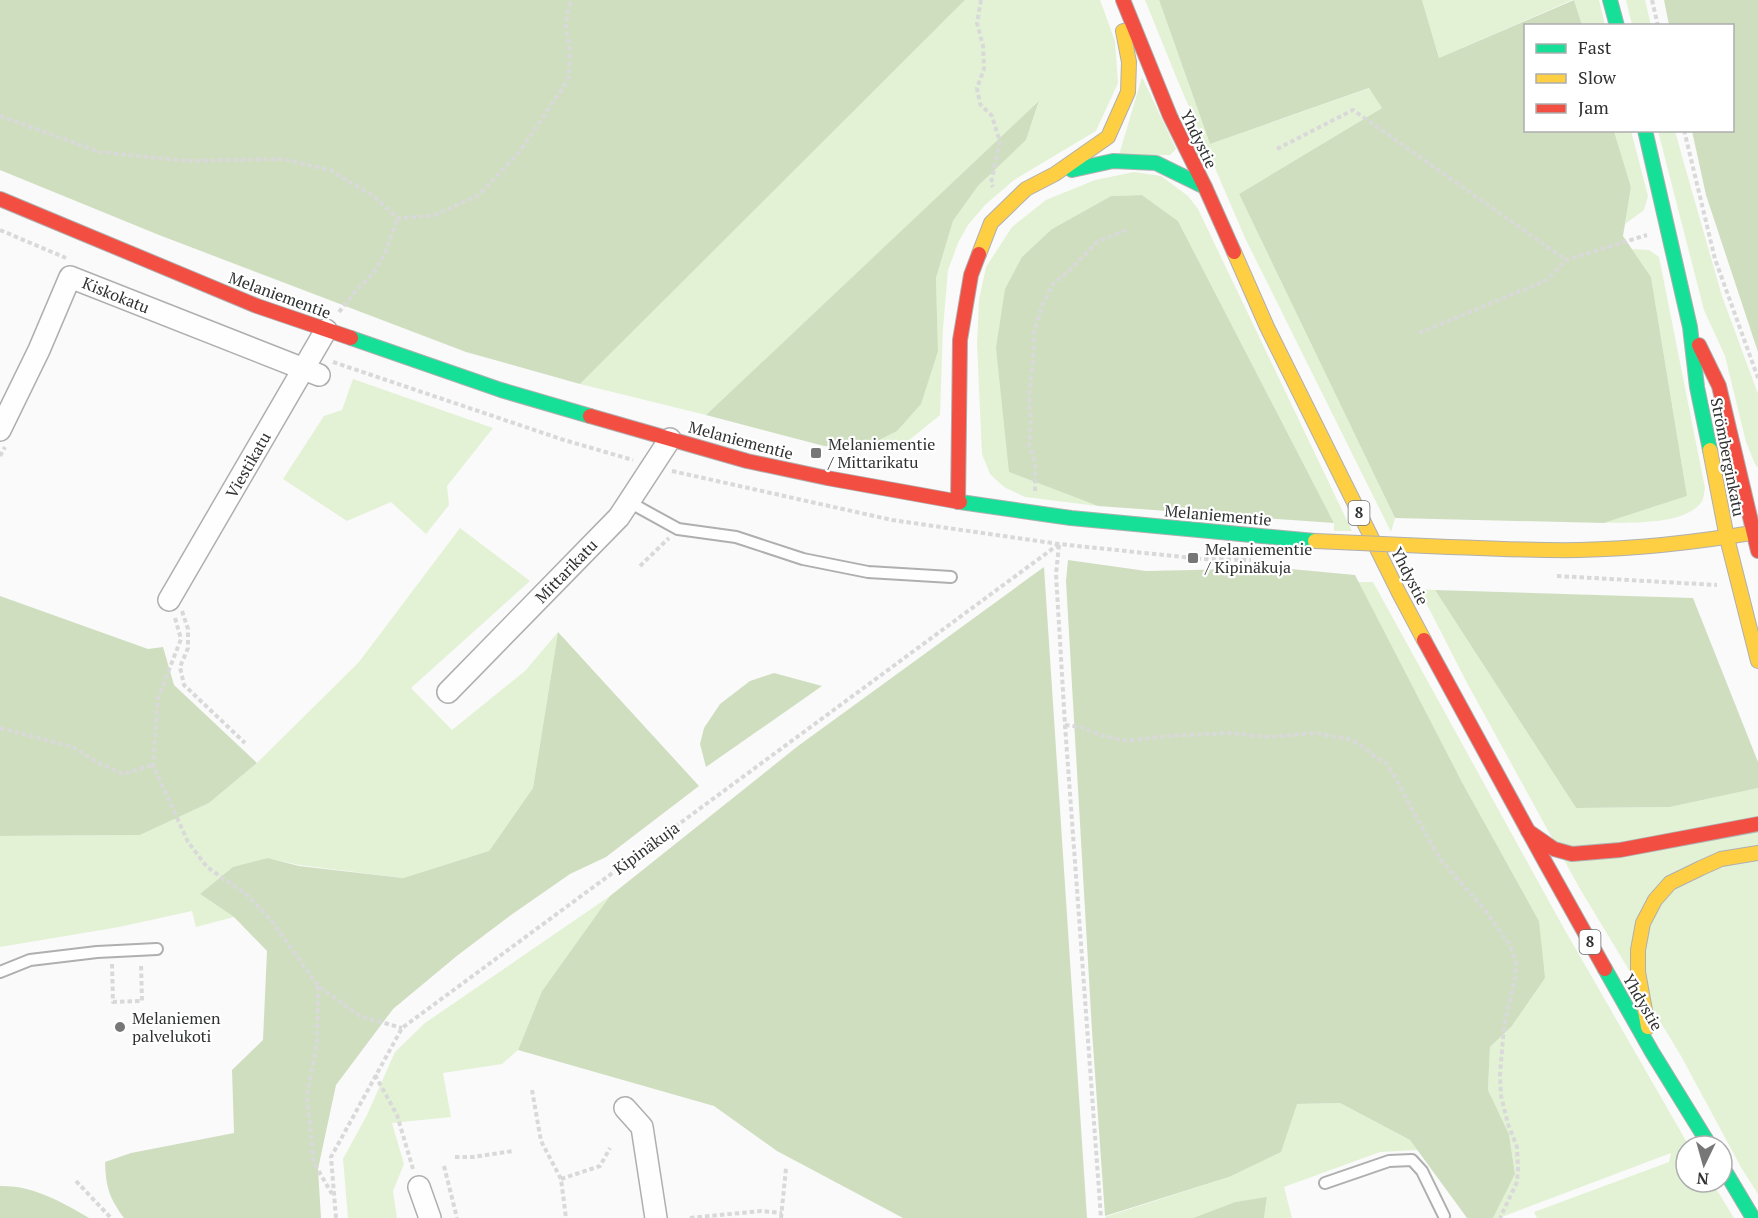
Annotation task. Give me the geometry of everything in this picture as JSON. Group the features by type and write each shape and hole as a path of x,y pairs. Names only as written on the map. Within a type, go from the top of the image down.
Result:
{"main road":[{"path":"958,502 960,340 971,275 991,223 1026,189 1055,174 1108,137 1128,92 1129,62 1117,0"},
{"name":"Yhdystie","path":"1123,0 1170,116 1205,187 1267,327 1399,593 1528,831 1652,1052 1703,1134"},
{"path":"1610,0 1616,24"},
{"name":"Strömberginkatu","path":"1645,132 1690,327 1697,387 1727,538 1758,661"},
{"path":"1055,174 1113,161 1156,163 1205,187"},
{"name":"Melaniementie","path":"0,200 257,306 501,390 758,464 958,502 1082,520 1315,541 1449,547 1577,550 1638,548 1727,538 1756,532"},
{"name":"Strömberginkatu","path":"1690,327 1719,386 1756,532 1758,551"},
{"path":"1528,831 1554,849 1572,854 1620,850 1758,824"},
{"path":"1652,1052 1638,972 1638,950 1643,922 1655,900 1670,883 1721,859 1758,853"},
{"path":"1734,1187 1753,1218"}],"street":[{"name":"Kiskokatu","path":"3,437 70,277 311,373"},
{"name":"Viestikatu","path":"172,595 311,373 327,330"},
{"name":"Mittarikatu","path":"448,692 619,517 670,439"},
{"path":"625,1108 642,1127 656,1218"},
{"path":"418,1187 430,1218"}],"lane":[{"path":"628,502 678,529 736,537 803,560 868,572 951,578"},
{"path":"0,972 30,960 112,951 157,950"},
{"path":"1325,1183 1389,1161 1412,1160 1422,1172 1442,1217"}],"path":[{"path":"0,116 100,152 188,161 282,159 330,170 373,196 398,218 433,216 479,195 521,150 568,80 570,53 566,26 568,10 573,0"},
{"path":"981,0 977,23 983,46 984,69 977,88 980,104 992,116 1000,142 991,183 1005,210"},
{"path":"1652,0 1658,24"},
{"path":"1277,149 1353,110 1566,260"},
{"path":"1684,132 1715,260 1758,378"},
{"path":"327,330 354,293 374,272 385,253 398,218"},
{"path":"1419,333 1547,280 1566,260 1668,229"},
{"path":"1035,513 1035,462 1029,445 1031,423 1029,396 1034,332 1043,304 1053,284 1097,242 1126,230"},
{"path":"0,456 3,437"},
{"path":"640,566 678,529"},
{"path":"1101,1218 1065,725 1056,574 1059,544 1202,559 1260,561"},
{"name":"Kipinäkuja","path":"336,1218 331,1157 402,1028 1059,544"},
{"path":"1555,576 1739,586"},
{"path":"172,595 188,628 188,648 180,668 184,685 245,743"},
{"path":"172,595 182,639 159,698 153,765 188,842 207,867 247,895 271,920 318,986 360,1016 402,1028"},
{"path":"1065,725 1081,727 1100,735 1127,741 1166,736 1230,733 1268,737 1315,733 1348,739 1386,763 1440,859 1485,910 1510,945 1516,962 1515,978 1504,1027 1500,1074 1501,1095 1516,1148 1518,1169 1516,1182 1500,1218"},
{"path":"0,728 73,747 93,760 123,774 153,765"},
{"path":"112,951 113,1002 142,1001 140,950"},
{"path":"318,986 317,1042 307,1096 314,1163 334,1197"},
{"path":"375,1076 397,1115 418,1187"},
{"path":"532,1090 541,1141 561,1179 566,1218"},
{"path":"561,1179 600,1166 610,1148"},
{"path":"454,1157 473,1157 513,1151"},
{"path":"444,1166 457,1218"},
{"path":"690,1218 761,1211 781,1215 786,1168"},
{"path":"76,1180 111,1218"}],"green space":[{"path":"0,0 965,0 580,384 466,352 159,235 0,170"},
{"path":"965,0 1100,0 1115,41 1118,83 1096,131 1014,180 985,205 968,225 958,243 948,270 940,415 897,450 864,448 897,431 938,351 936,278 953,221 978,186 1026,140 1039,102 706,415 580,384"},
{"path":"1145,0 1159,0 1210,144 1370,88 1382,108 1239,194 1395,518 1391,532 1245,238"},
{"path":"1159,0 1422,0 1439,58 1574,0 1582,24 1524,24 1524,132 1614,132 1631,187 1623,236 1651,277 1687,496 1604,523 1395,518 1239,194 1382,108 1369,88 1210,144"},
{"path":"1422,0 1572,0 1439,58"},
{"path":"1574,0 1599,0 1605,24 1582,24"},
{"path":"1626,0 1645,0 1651,24 1632,24"},
{"path":"1664,0 1758,0 1758,352 1706,195 1692,132 1734,132 1734,24 1669,24"},
{"path":"1142,77 1176,149 1170,155 1119,155"},
{"path":"1039,101 1026,140 978,186 953,221 936,278 938,351 921,404 897,431 864,448 824,446 706,415"},
{"path":"1614,132 1631,132 1648,196 1644,210 1625,224 1631,187"},
{"path":"1658,132 1675,132 1722,296 1758,394 1758,468 1746,442 1725,356 1704,310"},
{"path":"1134,172 1161,176 1188,196 1198,209 1352,531 1334,531 1334,523 1178,221 1142,195 1111,196 1052,229 1009,472 1098,506 1025,497 1004,487 990,474 982,454 977,344 979,300 986,267 1012,227 1046,200 1095,180"},
{"path":"1142,195 1178,221 1334,523 1098,506 1009,472 996,348 1005,289 1022,257 1052,229 1111,196"},
{"path":"1632,249 1649,250 1659,257 1705,488 1702,501 1684,515 1657,521 1604,523 1687,496 1651,277"},
{"path":"353,379 493,428 447,486 449,505 426,534 391,502 347,521 283,479 324,416 342,410"},
{"path":"460,528 530,581 411,688 452,730 525,671 558,632 533,788 489,851 403,878 299,865 268,858 200,894 234,917 196,927 192,911 119,927 0,947 0,836 140,835 209,803 257,763 359,662"},
{"path":"1068,560 1146,571 1280,568 1355,575 1463,784 1539,921 1545,978 1511,1027 1490,1047 1488,1090 1509,1134 1515,1174 1493,1218 1467,1218 1410,1140 1340,1103 1297,1104 1281,1152 1229,1177 1105,1216 1066,581"},
{"path":"1044,567 1087,1218 903,1218 777,1151 714,1106 518,1050 542,991 610,896 798,746"},
{"path":"1358,582 1373,582 1562,925 1682,1134 1674,1134 1674,1194 1719,1194 1734,1218 1537,1218 1534,1212 1669,1162 1671,1153 1499,1218 1493,1218 1515,1173 1509,1134 1488,1090 1490,1047 1511,1027 1539,921 1463,784"},
{"path":"1419,589 1435,590 1576,808 1670,807 1758,788 1758,1194 1734,1154 1734,1134 1723,1134 1681,1056 1580,889 1466,681"},
{"path":"1435,590 1693,598 1758,762 1758,788 1670,807 1576,808"},
{"path":"0,596 148,649 163,647 174,685 257,763 209,803 140,835 0,836"},
{"path":"558,632 699,786 606,857 570,874 511,915 393,1009 336,1085 318,1169 321,1218 124,1218 109,1192 105,1162 131,1153 234,1133 232,1070 263,1040 267,951 234,917 200,894 233,867 268,858 299,866 403,878 489,851 533,788"},
{"path":"774,673 822,686 706,767 700,744 704,728 720,704 750,681"},
{"path":"610,896 542,991 518,1050 502,1064 443,1073 451,1117 392,1123 404,1164 393,1191 397,1218 348,1218 343,1159 367,1115 395,1052 425,1023"},
{"path":"1340,1103 1410,1140 1418,1150 1380,1152 1284,1187 1292,1218 1264,1218 1267,1198 1235,1202 1193,1218 1105,1218 1229,1177 1297,1104"},
{"path":"0,1186 35,1191 89,1218 0,1218"},
{"path":"1267,1197 1264,1218 1193,1218 1235,1202"}],"traffic: fast":[{"path":"1610,0 1616,24"},
{"path":"1645,132 1690,327 1697,387 1710,450"},
{"path":"1072,170 1113,161 1156,163 1205,187"},
{"path":"351,338 501,390 590,416"},
{"path":"960,502 1071,518 1315,541"},
{"path":"1605,969 1652,1052 1703,1134"},
{"path":"1734,1186 1753,1218"}],"traffic: slow":[{"path":"979,254 991,223 1026,189 1055,174 1108,137 1128,92 1129,62 1123,31"},
{"path":"1234,252 1267,327 1424,640"},
{"path":"1710,450 1727,538 1758,661"},
{"path":"1449,547 1546,550 1624,548 1758,532"},
{"path":"1315,541 1449,547"},
{"path":"1648,1027 1638,972 1638,950 1643,923 1655,900 1670,883 1701,868 1721,859 1758,853"}],"traffic: jam":[{"path":"1123,0 1170,116 1234,252"},
{"path":"0,199 257,306 351,338"},
{"path":"958,502 960,340 971,275 979,254"},
{"path":"1699,345 1719,386 1758,551"},
{"path":"590,416 747,461 960,502"},
{"path":"1424,640 1605,969"},
{"path":"1528,831 1554,849 1572,854 1620,850 1758,824"}],"place":[{"name":"Melaniementie / Mittarikatu","path":"816,453"},
{"name":"Melaniementie / Kipinäkuja","path":"1193,558"},
{"name":"Melaniemen palvelukoti","path":"120,1027"}]}
